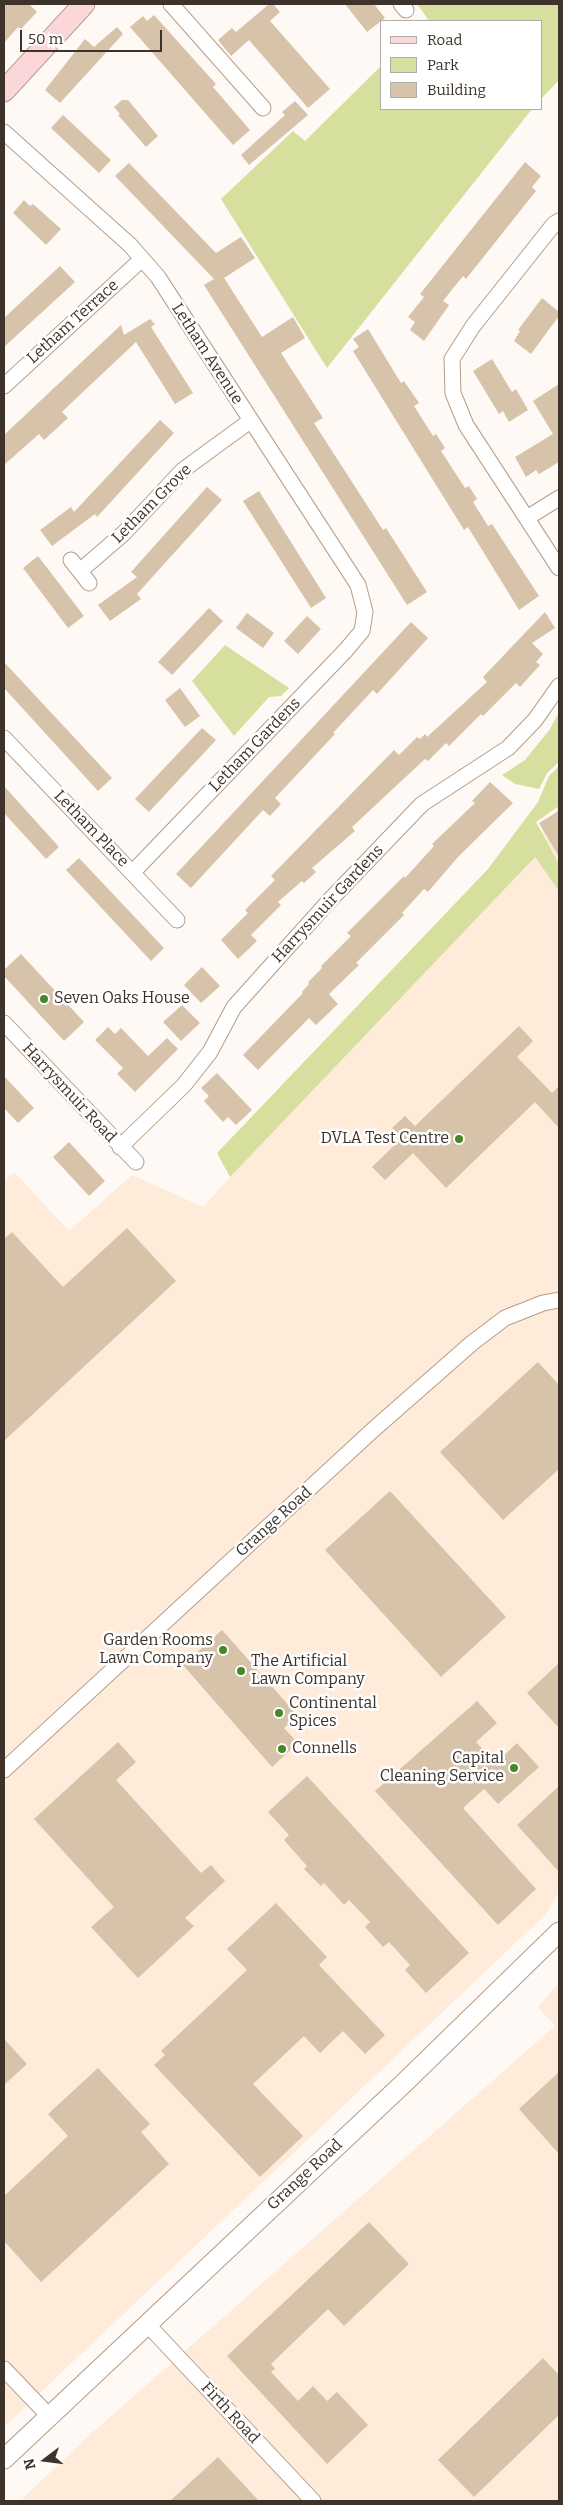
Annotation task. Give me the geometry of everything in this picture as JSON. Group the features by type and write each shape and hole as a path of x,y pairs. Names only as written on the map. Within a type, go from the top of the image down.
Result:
{"main road":[{"path":"4,91 84,4"}],"street":[{"path":"171,4 263,108"},
{"name":"Letham Avenue","path":"7,142 142,259 158,277 358,585 365,612"},
{"path":"559,221 554,224 473,326 452,360 453,393 466,425 559,568"},
{"name":"Letham Terrace","path":"4,386 142,259"},
{"name":"Letham Grove","path":"80,572 124,533 183,470 250,421"},
{"path":"527,518 559,498"},
{"name":"Letham Gardens","path":"133,872 346,650 362,631 365,612"},
{"name":"Harrysmuir Gardens","path":"120,1147 184,1085 210,1052 234,1007 329,901 422,804 508,748 536,720 559,686"},
{"name":"Letham Place","path":"4,738 177,920"},
{"name":"Harrysmuir Road","path":"4,1023 136,1162"},
{"name":"Grange Road","path":"4,1770 374,1429 472,1343 505,1318 543,1303 559,1300"},
{"name":"Grange Road","path":"4,2459 403,2084 559,1932"},
{"name":"Firth Road","path":"147,2324 313,2501"},
{"path":"4,2369 49,2416"}],"shaded area":[{"path":"559,806 559,1893 545,1915 4,2427 4,1182 14,1172 69,1231 132,1175 203,1207 527,851"},
{"path":"559,1982 559,2501 20,2501 94,2431 555,2026 538,2007"}],"green space":[{"path":"417,4 559,4 559,80 543,97 543,20 428,19"},
{"path":"380,67 380,110 531,110 327,368 221,199 293,131 305,141"},
{"path":"225,645 289,688 281,696 269,697 234,736 192,681"},
{"path":"559,712 559,762 547,773 539,789 515,784 502,775 525,760 550,729"},
{"path":"559,766 559,806 536,822 559,864 559,891 535,857 230,1177 217,1153 488,869 538,802 549,776"}],"building":[{"path":"4,4 29,4 37,12 21,29 18,27 4,43"},
{"path":"269,4 273,4 280,12 270,21 330,89 308,108 249,40 231,56 218,40 232,28 236,32"},
{"path":"345,4 374,4 385,18 367,32"},
{"path":"154,15 216,84 213,87 250,130 233,145 130,27 143,16 147,21"},
{"path":"117,27 123,34 60,103 45,90 85,39 94,47"},
{"path":"122,100 128,100 158,136 146,147 118,115 120,114 114,107"},
{"path":"295,101 308,115 249,165 241,155 285,115 282,112"},
{"path":"63,115 111,160 99,173 51,128"},
{"path":"525,162 541,176 532,187 536,191 466,279 463,276 443,301 449,305 424,341 410,330 415,322 408,317 424,297 420,294"},
{"path":"129,163 216,253 241,237 255,258 224,278 262,337 293,317 305,338 281,353 323,418 314,423 383,530 386,528 427,592 407,605 204,285 214,279 115,176"},
{"path":"24,200 30,206 33,204 61,229 46,245 13,213"},
{"path":"60,266 75,282 4,347 4,318"},
{"path":"542,298 559,312 559,316 531,354 514,341 520,331 518,330"},
{"path":"150,319 155,324 151,327 193,393 175,404 136,342 62,412 68,418 44,440 39,434 4,465 4,435 121,325 124,335"},
{"path":"368,329 401,383 404,381 419,403 414,406 433,436 436,434 445,448 441,451 465,488 469,486 477,499 473,502 488,526 492,524 539,596 519,610 468,527 464,530 353,351 359,347 353,339"},
{"path":"492,359 512,392 516,389 528,410 509,422 503,411 499,414 473,371"},
{"path":"559,384 559,462 539,474 536,470 526,477 515,457 553,434 533,401"},
{"path":"160,420 174,433 97,517 95,514 52,546 40,530 71,507 74,512"},
{"path":"207,487 222,500 137,594 141,599 110,621 98,605 137,577 131,572"},
{"path":"259,491 326,598 311,608 243,501"},
{"path":"38,556 84,616 68,628 23,568"},
{"path":"209,608 223,621 172,675 158,662"},
{"path":"545,612 555,628 532,643 543,654 536,662 540,665 520,687 516,683 449,746 446,743 428,761 425,759 352,827 355,831 312,868 316,872 304,883 302,881 278,902 281,905 251,935 257,941 238,959 221,940 248,913 245,910 275,880 271,876 394,750 399,755 417,737 420,739 425,734 427,737 487,682 483,677"},
{"path":"247,613 274,633 263,648 236,628"},
{"path":"307,616 321,629 298,654 284,641"},
{"path":"411,622 428,638 377,694 373,690 275,798 281,804 270,816 263,810 191,888 176,874"},
{"path":"4,662 112,778 98,791 4,688"},
{"path":"180,688 200,716 185,727 165,700"},
{"path":"202,728 216,740 149,812 135,799"},
{"path":"490,782 513,803 458,857 428,892 424,889 402,913 404,915 356,963 359,965 329,994 338,1004 316,1025 309,1018 258,1070 243,1055 303,993 309,984 308,982 322,968 321,966 351,936 347,933 404,876 405,878 434,846 432,844 475,803 472,801"},
{"path":"4,786 59,847 46,859 4,813"},
{"path":"559,811 559,857 539,823"},
{"path":"79,858 164,948 151,961 66,870"},
{"name":"Seven Oaks House","path":"21,954 84,1022 64,1041 4,976 4,970"},
{"path":"202,967 220,986 201,1003 184,985"},
{"path":"182,1005 200,1023 181,1041 163,1022"},
{"path":"519,1026 533,1041 517,1057 552,1093 559,1086 559,1128 535,1102 446,1188 413,1153 385,1180 372,1167 402,1138 392,1128 405,1116 415,1126"},
{"path":"108,1027 115,1034 121,1028 148,1056 167,1038 178,1049 135,1092 117,1074 123,1068 95,1040"},
{"path":"217,1073 252,1110 236,1125 228,1117 223,1122 204,1101 209,1096 201,1088"},
{"path":"4,1076 34,1108 18,1123 4,1108"},
{"path":"69,1142 105,1181 89,1196 53,1157"},
{"path":"127,1228 176,1281 4,1441 4,1239 12,1232 63,1287"},
{"path":"538,1362 559,1385 559,1469 503,1520 440,1452"},
{"path":"390,1491 506,1617 441,1677 325,1550"},
{"path":"222,1630 298,1716 284,1728 298,1743 272,1767 183,1665"},
{"path":"559,1663 559,1728 527,1693"},
{"path":"477,1701 497,1723 476,1742 496,1763 517,1743 539,1767 498,1804 484,1789 463,1808 536,1889 498,1925 375,1791"},
{"path":"118,1742 136,1762 116,1780 201,1873 211,1865 225,1881 185,1918 194,1926 138,1978 91,1927 114,1907 34,1819"},
{"path":"307,1776 469,1953 426,1993 405,1970 410,1965 389,1942 383,1947 365,1927 370,1922 349,1900 344,1905 324,1883 321,1886 304,1869 307,1866 284,1840 289,1835 268,1812"},
{"path":"559,1786 559,1872 517,1825"},
{"path":"276,1903 327,1957 319,1965 385,2035 365,2054 343,2031 320,2053 304,2036 253,2084 303,2136 260,2177 154,2065 165,2055 161,2051 247,1970 227,1949"},
{"path":"4,2039 27,2064 4,2085"},
{"path":"98,2068 150,2124 141,2132 169,2164 41,2282 4,2241 4,2196 68,2136 48,2114"},
{"path":"559,2072 559,2154 519,2109"},
{"path":"369,2222 409,2264 344,2326 328,2309 271,2364 275,2369 271,2372 298,2401 313,2386 327,2401 337,2392 368,2425 327,2464 227,2356"},
{"path":"543,2358 559,2375 559,2415 474,2497 438,2460"},
{"path":"218,2457 259,2501 170,2501"}],"place":[{"name":"Seven Oaks House","path":"44,999"},
{"name":"DVLA Test Centre","path":"459,1139"},
{"name":"Garden Rooms Lawn Company","path":"223,1650"},
{"name":"The Artificial Lawn Company","path":"241,1671"},
{"name":"Continental Spices","path":"279,1713"},
{"name":"Connells","path":"282,1749"},
{"name":"Capital Cleaning Service","path":"514,1768"}]}
